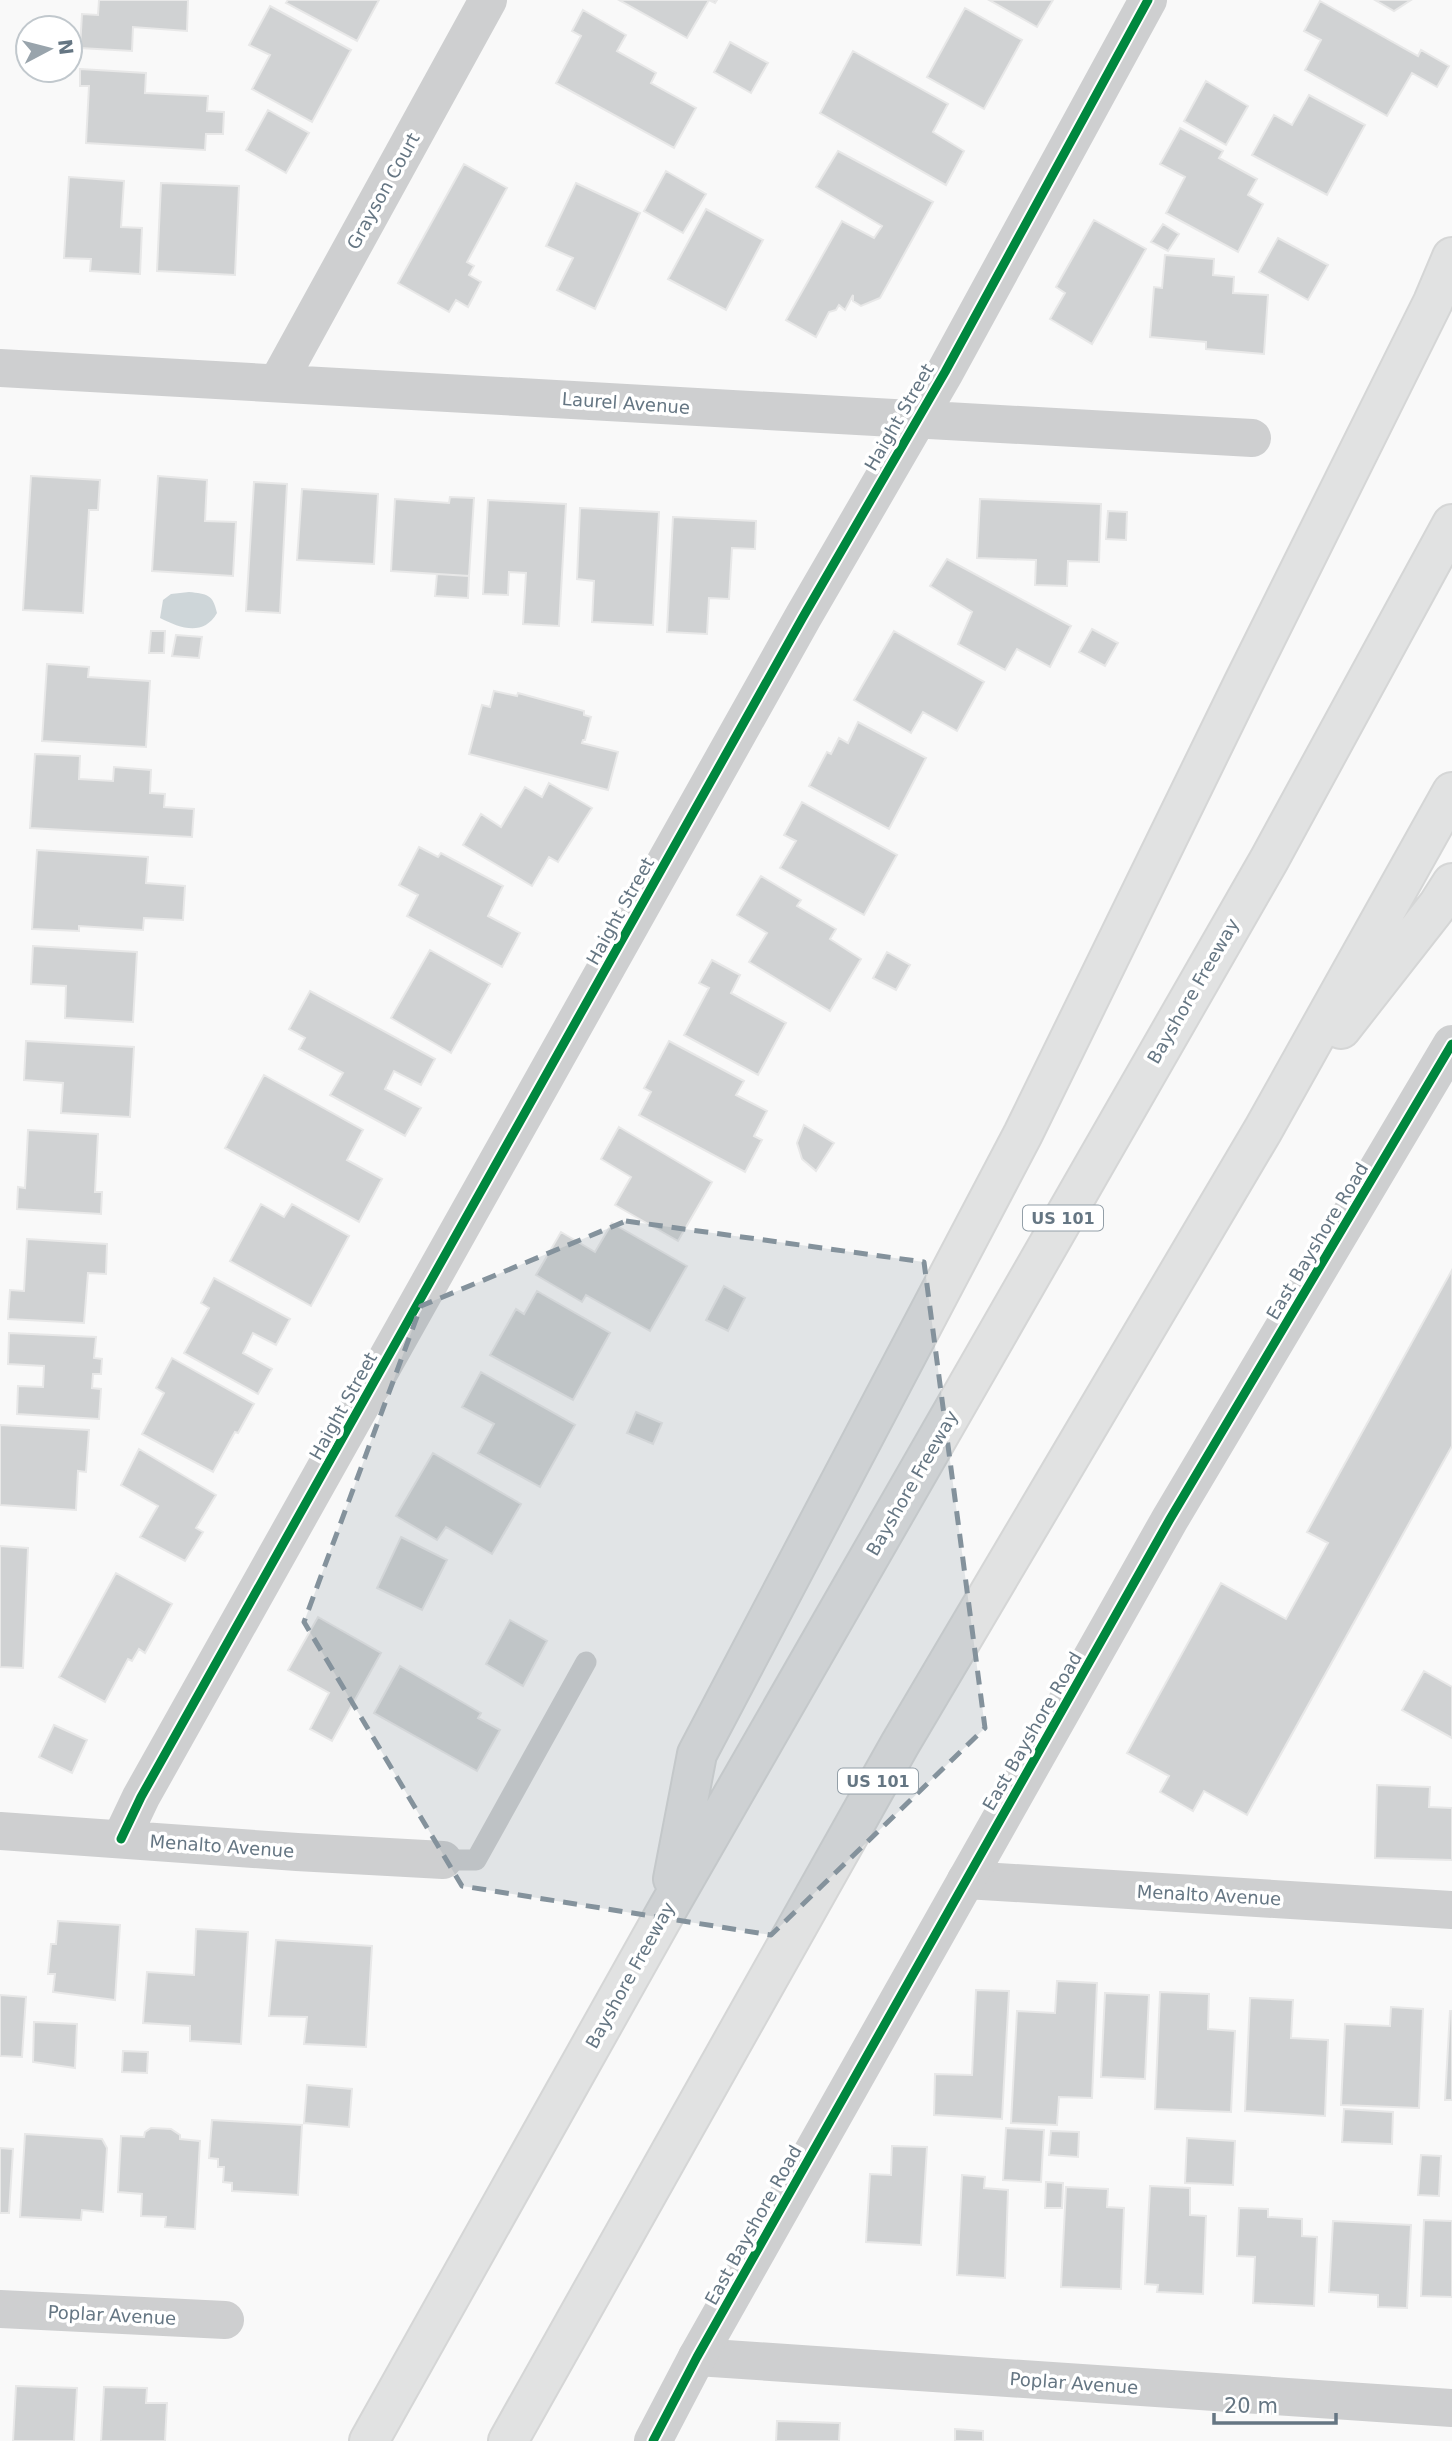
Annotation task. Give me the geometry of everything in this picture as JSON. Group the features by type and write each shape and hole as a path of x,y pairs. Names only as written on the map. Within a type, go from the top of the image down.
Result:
{"highway":[{"path":"668,1909 698,1754 1023,1134 1229,710 1433,302 1452,257"},
{"name":"Bayshore Freeway","path":"369,2441 668,1909 1269,860 1452,524"},
{"name":"US 101","path":"508,2441 900,1744 1262,1130 1452,792"},
{"path":"1262,1130 1452,883"}],"street":[{"name":"Grayson Court","path":"278,382 488,0"},
{"name":"Haight Street","path":"121,1839 141,1797 803,617 917,419 1148,0"},
{"name":"Laurel Avenue","path":"0,368 1252,438"},
{"name":"East Bayshore Road","path":"653,2441 697,2357 1170,1519 1452,1044"},
{"name":"Menalto Avenue","path":"0,1831 443,1860"},
{"name":"Menalto Avenue","path":"966,1880 1452,1910"},
{"name":"Poplar Avenue","path":"0,2309 225,2320"},
{"name":"Poplar Avenue","path":"697,2357 1452,2408"}],"lane":[{"path":"443,1860 476,1860 586,1662"}],"highlighted area":[{"path":"626,1221 924,1262 985,1728 771,1935 462,1886 304,1622 421,1306"}],"shaded area":[{"path":"189,592 211,599 217,613 211,621 198,628 191,628 160,618 163,600 171,594"}],"building":[{"path":"99,0 188,0 187,31 133,27 132,51 84,48 84,14 98,15"},
{"path":"288,0 379,0 357,41 286,3"},
{"path":"619,0 709,0 687,38"},
{"path":"989,0 1053,0 1037,27"},
{"path":"1375,0 1411,0 1394,11"},
{"path":"1320,1 1418,56 1421,50 1449,66 1437,87 1412,73 1387,116 1305,70 1321,40 1304,31"},
{"path":"270,6 351,50 312,122 252,89 270,55 249,45"},
{"path":"965,8 1022,40 984,109 927,77"},
{"path":"583,10 626,35 617,51 656,73 651,83 696,108 674,148 556,83 581,36 572,31"},
{"path":"730,42 768,63 751,93 714,72"},
{"path":"853,51 948,104 933,132 964,151 946,185 820,113"},
{"path":"84,69 146,73 145,93 208,96 207,111 224,112 223,134 206,134 205,150 86,143 89,86 80,86 84,84"},
{"path":"1206,81 1248,106 1226,145 1184,121"},
{"path":"1309,95 1365,125 1327,195 1252,155 1274,115 1292,125"},
{"path":"268,110 309,133 286,173 246,150"},
{"path":"1180,128 1223,151 1219,158 1257,179 1248,195 1263,204 1238,252 1166,213 1185,177 1160,164"},
{"path":"838,151 933,202 880,298 861,306 853,301 853,295 845,310 839,305 836,310 829,312 816,337 786,320 842,221 874,238 882,226 816,187"},
{"path":"464,164 507,188 467,262 474,266 469,275 481,282 468,307 456,300 449,312 398,283"},
{"path":"666,171 706,194 683,233 644,211"},
{"path":"69,177 124,181 121,227 142,228 140,274 90,271 91,259 64,258"},
{"path":"161,183 239,186 235,275 157,271"},
{"path":"576,183 640,213 595,309 557,290 573,258 546,246"},
{"path":"706,209 763,240 726,310 668,279"},
{"path":"1094,220 1146,249 1092,344 1050,319 1065,293 1056,287"},
{"path":"1163,224 1179,234 1168,251 1151,242"},
{"path":"1278,238 1328,265 1308,300 1259,272"},
{"path":"1165,255 1214,259 1213,275 1234,277 1233,293 1268,295 1264,354 1206,349 1206,342 1150,337 1154,287 1162,288"},
{"path":"31,476 100,480 98,510 89,510 83,613 23,610"},
{"path":"158,476 207,480 205,521 236,522 233,576 152,571"},
{"path":"254,482 287,484 280,613 246,611"},
{"path":"302,489 378,494 374,564 297,560"},
{"path":"450,497 474,498 469,576 391,571 395,499 449,503"},
{"path":"980,499 1101,504 1099,562 1068,561 1067,586 1035,585 1036,560 977,558"},
{"path":"488,500 566,504 559,626 523,624 526,573 509,572 508,595 483,594"},
{"path":"580,508 659,512 653,625 592,622 594,581 577,579"},
{"path":"1108,511 1127,512 1126,540 1106,539"},
{"path":"673,517 756,521 755,549 732,548 729,599 709,598 707,634 667,632"},
{"path":"947,559 1071,626 1050,667 1017,649 1005,670 958,644 972,612 930,586"},
{"path":"437,574 469,576 468,598 435,596"},
{"path":"1092,629 1118,643 1105,666 1079,652"},
{"path":"151,631 165,631 164,653 149,653"},
{"path":"894,631 984,682 957,731 923,712 911,733 854,700"},
{"path":"176,635 202,637 199,658 172,656"},
{"path":"47,664 89,667 88,677 150,681 146,747 42,741"},
{"path":"494,691 517,696 518,693 584,711 584,715 591,717 582,743 618,752 608,790 469,754 482,705 490,707"},
{"path":"858,722 926,758 889,829 809,786 827,752 831,754 839,738 848,743"},
{"path":"35,754 80,756 79,779 113,781 114,767 151,770 150,793 165,794 164,807 194,809 192,837 30,828"},
{"path":"549,783 592,808 558,862 549,857 532,886 463,845 481,814 501,827 525,787 542,797"},
{"path":"802,802 897,855 864,915 780,868 796,841 784,835"},
{"path":"419,847 438,857 441,853 503,886 488,916 520,933 502,967 407,916 418,895 399,885"},
{"path":"37,850 148,857 146,883 185,886 183,920 144,918 143,930 79,926 79,931 32,929"},
{"path":"761,876 801,900 797,906 836,929 830,939 861,959 830,1011 749,962 767,933 737,915"},
{"path":"33,946 137,952 133,1022 65,1018 66,986 31,984"},
{"path":"430,950 490,984 451,1053 391,1018"},
{"path":"887,952 910,965 896,990 873,978"},
{"path":"712,960 740,975 731,993 786,1023 758,1075 684,1035 709,988 699,983"},
{"path":"310,991 435,1059 421,1085 394,1071 385,1089 421,1108 405,1136 330,1095 343,1073 299,1049 305,1038 289,1029"},
{"path":"26,1041 134,1047 130,1117 61,1113 63,1083 24,1080"},
{"path":"669,1041 744,1081 736,1095 767,1111 754,1136 762,1140 745,1172 639,1115 651,1092 644,1088"},
{"path":"264,1075 363,1130 347,1160 382,1179 359,1222 225,1148"},
{"path":"804,1125 834,1143 816,1171 802,1159 797,1143"},
{"path":"619,1127 712,1182 678,1241 615,1205 631,1177 601,1159"},
{"path":"28,1130 98,1134 95,1192 102,1192 101,1214 17,1209 18,1187 25,1188"},
{"path":"261,1204 284,1217 292,1204 349,1236 311,1306 230,1261"},
{"path":"612,1223 687,1266 650,1331 586,1295 582,1302 536,1275 561,1232 595,1252"},
{"path":"27,1239 107,1244 106,1274 88,1273 84,1323 8,1319 10,1290 24,1291"},
{"path":"1452,1270 1452,1446 1247,1815 1204,1791 1193,1811 1160,1792 1169,1776 1127,1753 1221,1583 1286,1619 1328,1543 1307,1532"},
{"path":"214,1278 290,1319 276,1345 253,1333 243,1353 272,1369 258,1394 184,1353 209,1308 201,1303"},
{"path":"724,1286 745,1298 728,1331 706,1320"},
{"path":"537,1291 610,1333 573,1400 490,1355 516,1309 524,1314"},
{"path":"9,1333 96,1337 94,1358 102,1359 101,1374 93,1374 92,1388 101,1389 99,1419 17,1414 18,1386 43,1387 44,1366 8,1364"},
{"path":"172,1358 254,1404 213,1472 142,1434 164,1393 156,1388"},
{"path":"481,1372 575,1425 540,1487 478,1453 494,1424 462,1407"},
{"path":"636,1412 662,1423 653,1444 627,1433"},
{"path":"0,1425 89,1430 86,1472 78,1471 76,1510 0,1505"},
{"path":"139,1449 216,1495 196,1528 203,1532 185,1561 140,1537 158,1506 121,1485"},
{"path":"433,1453 521,1504 492,1554 446,1527 437,1540 396,1516"},
{"path":"401,1537 447,1560 422,1610 377,1588"},
{"path":"0,1546 28,1548 23,1668 0,1667"},
{"path":"116,1573 172,1604 145,1653 139,1649 132,1661 128,1659 105,1702 59,1677"},
{"path":"318,1617 381,1653 332,1741 310,1729 329,1693 288,1670"},
{"path":"510,1620 547,1641 523,1686 486,1664"},
{"path":"400,1666 481,1713 478,1718 500,1730 477,1771 374,1713"},
{"path":"1424,1671 1452,1687 1452,1738 1402,1710"},
{"path":"54,1725 87,1740 72,1773 39,1757"},
{"path":"1377,1785 1430,1787 1429,1807 1452,1808 1452,1860 1375,1858"},
{"path":"58,1921 120,1925 115,2000 53,1992 55,1974 48,1974 51,1944 56,1944"},
{"path":"196,1929 248,1932 241,2044 190,2041 190,2026 143,2023 147,1972 194,1975"},
{"path":"276,1940 372,1946 366,2047 304,2044 307,2017 269,2016"},
{"path":"1057,1981 1097,1983 1092,2098 1059,2097 1057,2125 1011,2123 1017,2011 1055,2013"},
{"path":"976,1990 1009,1991 1002,2119 934,2115 935,2074 972,2075"},
{"path":"1160,1992 1209,1994 1208,2029 1235,2031 1231,2112 1155,2109"},
{"path":"1105,1993 1149,1995 1145,2079 1101,2077"},
{"path":"0,1995 26,1997 22,2057 0,2056"},
{"path":"1250,1998 1293,2000 1291,2038 1328,2040 1325,2116 1245,2111"},
{"path":"1391,2007 1423,2009 1419,2108 1341,2105 1345,2024 1390,2026"},
{"path":"1450,2011 1452,2100 1445,2100"},
{"path":"34,2022 77,2024 75,2068 33,2062"},
{"path":"123,2051 148,2052 147,2073 122,2072"},
{"path":"307,2085 352,2089 349,2127 304,2123"},
{"path":"1344,2109 1393,2112 1392,2144 1342,2142"},
{"path":"212,2120 302,2125 298,2195 232,2191 232,2183 223,2182 224,2167 218,2167 218,2159 209,2158"},
{"path":"151,2128 171,2129 180,2135 180,2139 200,2141 195,2229 165,2227 166,2217 141,2216 142,2194 118,2192 121,2136 144,2137 145,2132"},
{"path":"1006,2128 1044,2130 1041,2182 1003,2180"},
{"path":"1051,2131 1079,2132 1078,2157 1049,2155"},
{"path":"25,2134 102,2139 107,2148 103,2212 82,2210 81,2220 20,2217"},
{"path":"1187,2138 1235,2141 1233,2185 1185,2183"},
{"path":"892,2146 927,2147 921,2245 866,2242 870,2174 891,2175"},
{"path":"0,2148 13,2149 9,2213 0,2213"},
{"path":"1421,2155 1441,2156 1439,2196 1418,2195"},
{"path":"962,2175 985,2177 984,2188 1008,2190 1005,2278 957,2275"},
{"path":"1046,2182 1063,2183 1062,2208 1045,2208"},
{"path":"1150,2186 1190,2188 1190,2215 1206,2216 1203,2294 1157,2292 1158,2285 1145,2284"},
{"path":"1066,2187 1108,2189 1107,2207 1124,2208 1121,2289 1061,2287"},
{"path":"1239,2208 1268,2209 1268,2217 1302,2219 1302,2236 1317,2237 1314,2306 1253,2303 1255,2257 1237,2256"},
{"path":"1424,2220 1452,2221 1452,2297 1421,2296"},
{"path":"1333,2221 1411,2225 1407,2308 1378,2307 1378,2295 1329,2292"},
{"path":"16,2386 77,2388 74,2441 13,2441"},
{"path":"104,2387 147,2388 146,2403 167,2403 165,2441 101,2441"},
{"path":"777,2421 840,2423 839,2441 776,2441"},
{"path":"955,2429 983,2431 983,2441 955,2441"}],"cycle path":[{"path":"121,1839 141,1797 803,617 945,372 1148,0"},
{"path":"653,2441 697,2357 1170,1519 1452,1044"}]}
